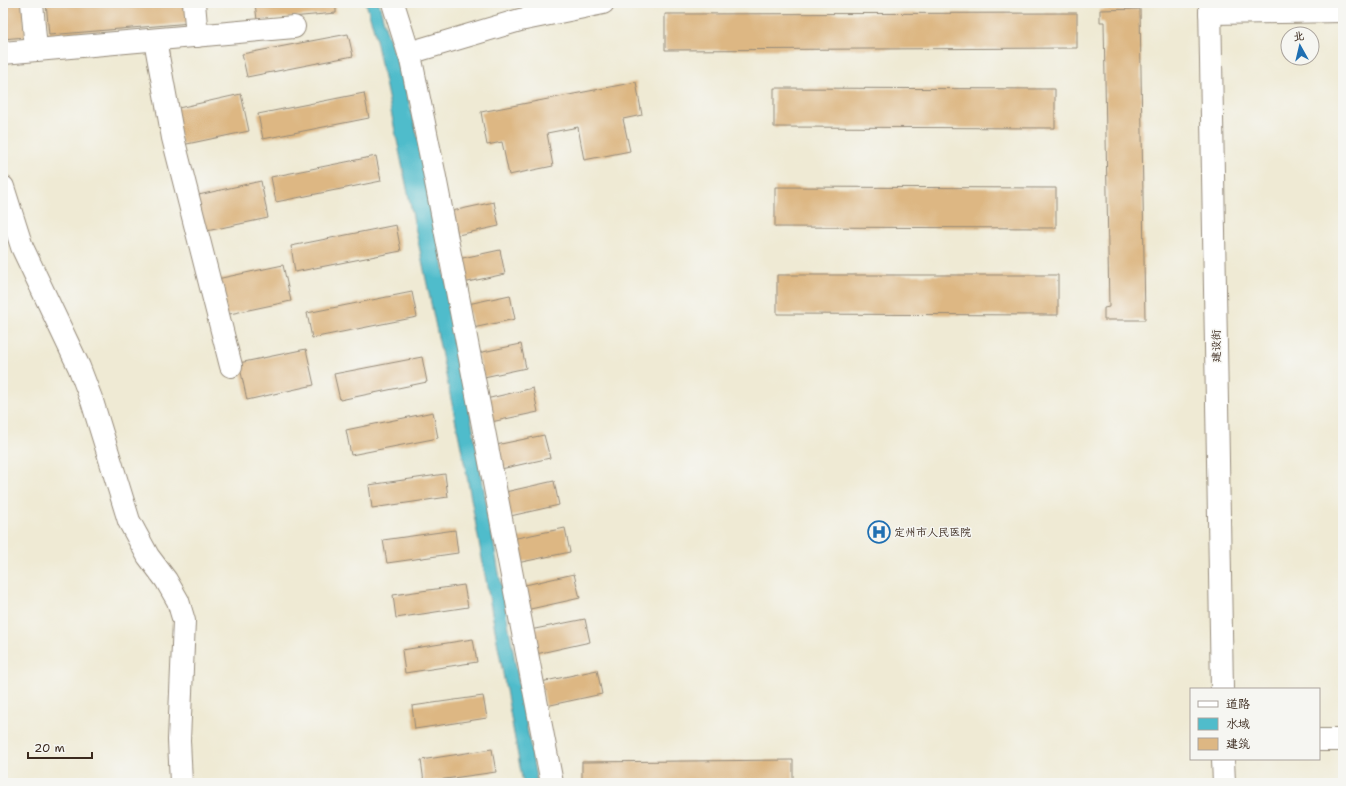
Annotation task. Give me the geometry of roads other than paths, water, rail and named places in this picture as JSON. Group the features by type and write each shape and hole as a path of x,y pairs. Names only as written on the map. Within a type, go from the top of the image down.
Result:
{"street":[{"path":"32,3 36,50"},
{"path":"194,3 196,36"},
{"path":"393,3 408,53 434,172 552,783"},
{"path":"408,53 520,20 603,3"},
{"path":"1210,8 1343,11"},
{"name":"建设街","path":"1210,8 1222,688"},
{"path":"3,53 294,27"},
{"path":"155,40 173,138 231,366"},
{"path":"3,187 22,247 79,367 92,401 129,521 148,556 166,580 178,601 184,621 180,740 181,783"},
{"path":"1320,740 1343,740"},
{"path":"1223,760 1224,783"}],"water":[{"path":"366,3 379,3 386,30 400,67 426,169 537,783 523,783 466,471 374,30"}],"place":[{"name":"定州市人民医院","path":"879,532"}]}
